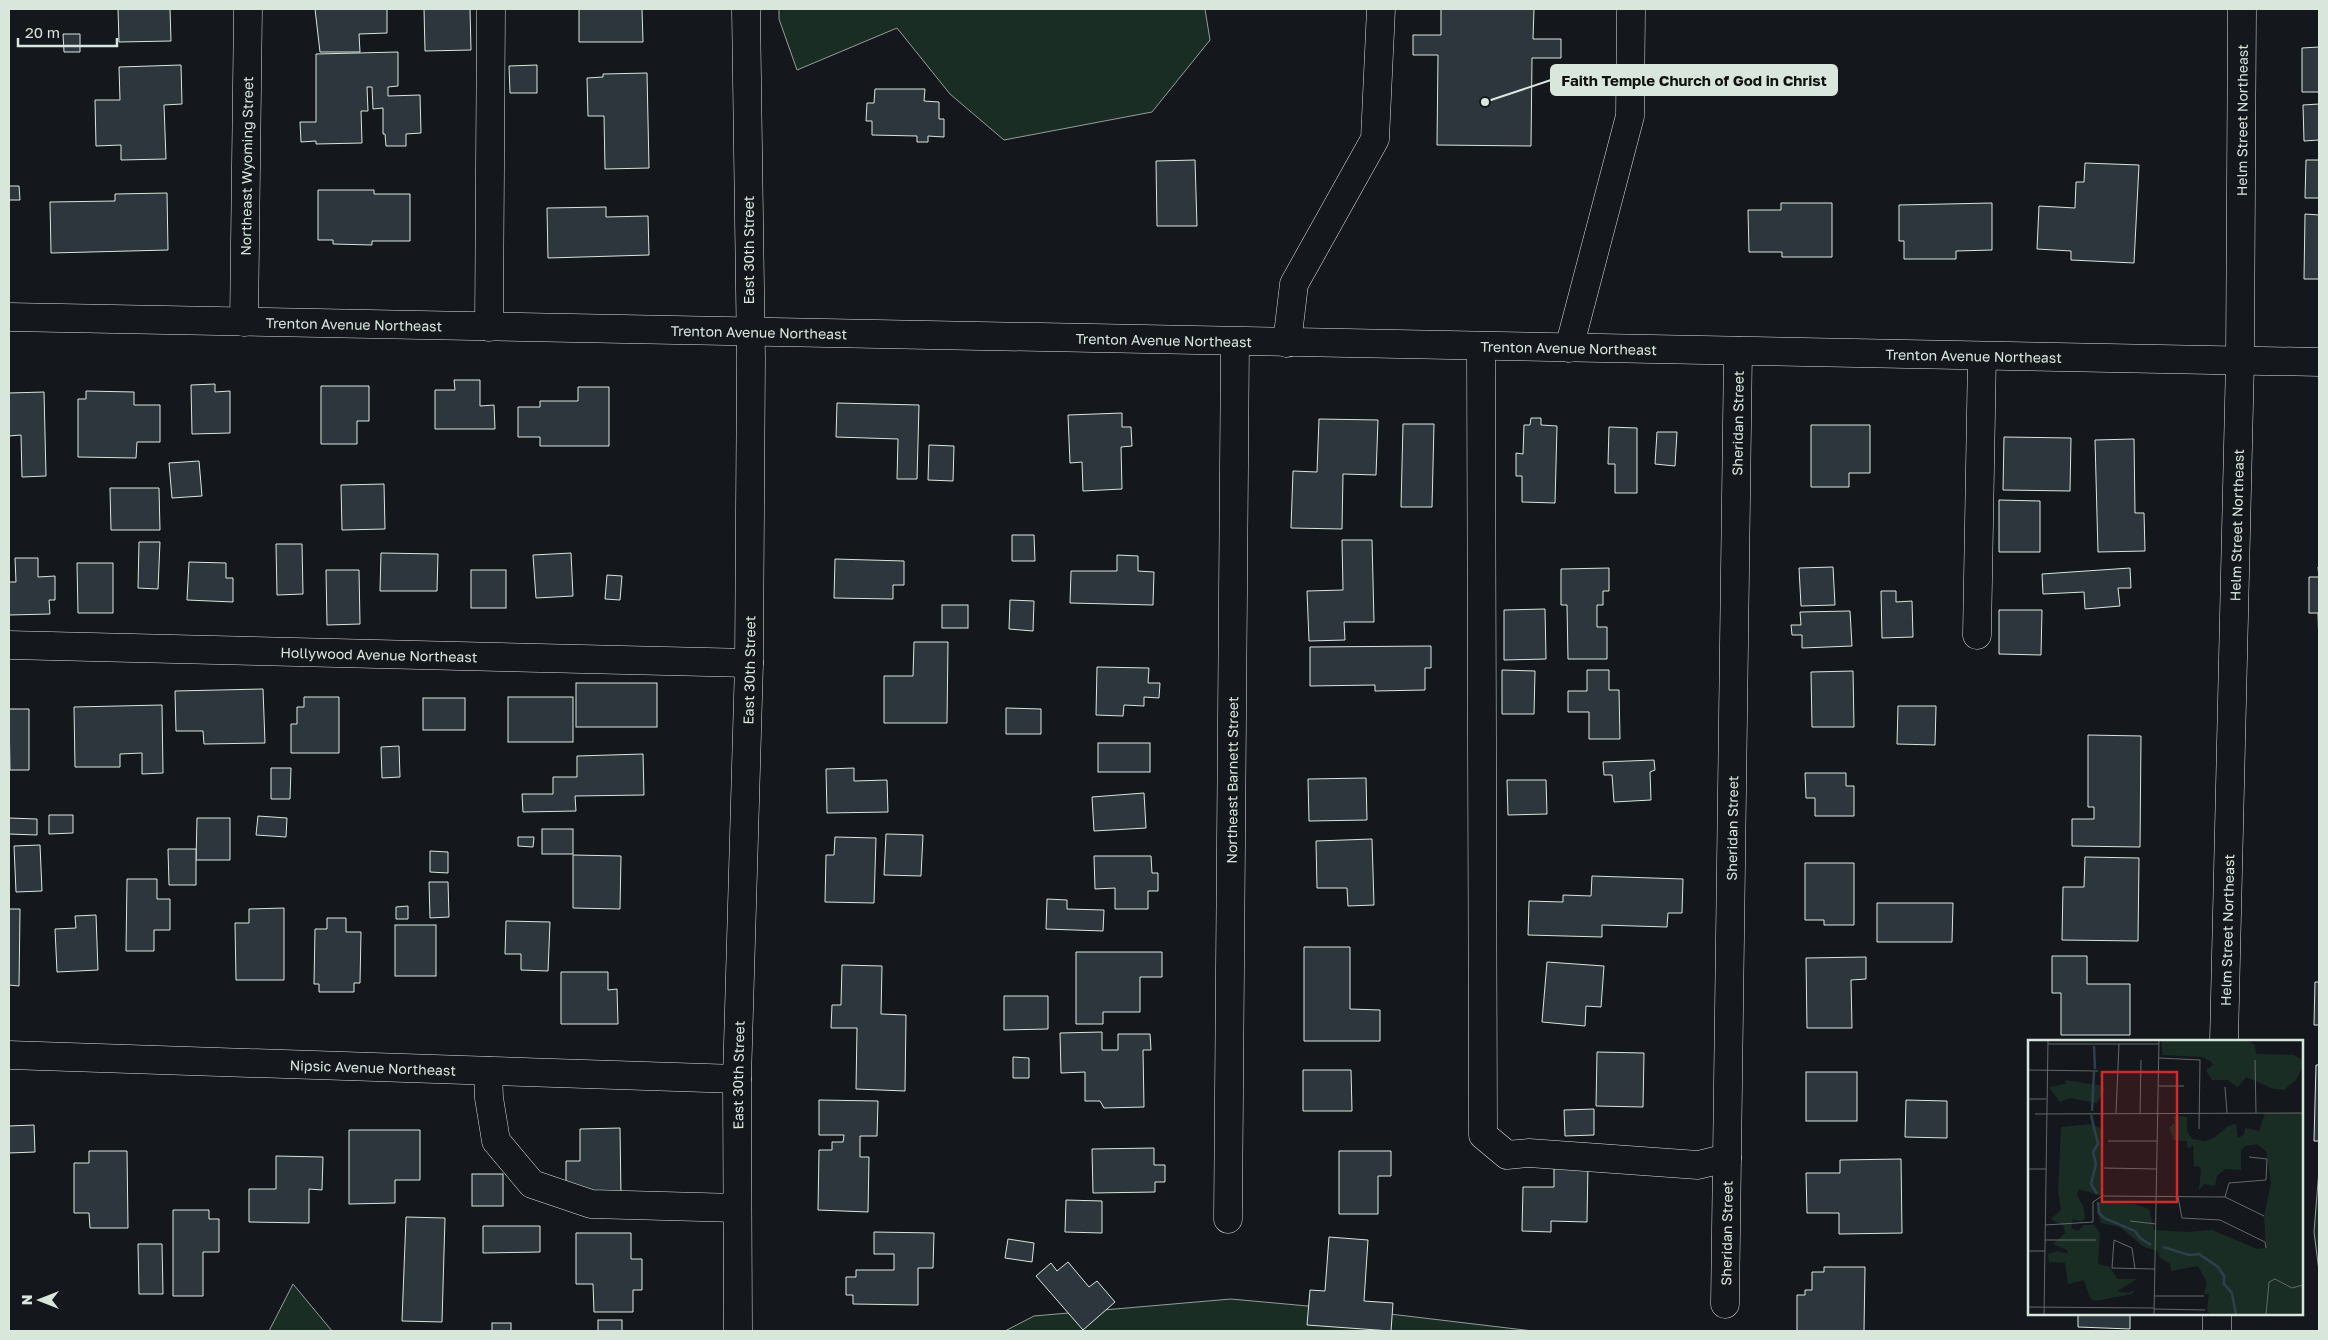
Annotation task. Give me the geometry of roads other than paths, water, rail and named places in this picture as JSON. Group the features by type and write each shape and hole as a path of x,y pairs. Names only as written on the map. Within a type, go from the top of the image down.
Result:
{"street":[{"name":"Northeast Wyoming Street","path":"244,322 248,9"},
{"path":"489,327 491,9"},
{"name":"East 30th Street","path":"738,1331 737,1079 750,663 746,9"},
{"path":"1287,343 1294,284 1375,139 1381,9"},
{"path":"1570,348 1630,116 1630,9"},
{"name":"Helm Street Northeast","path":"2224,1040 2240,361 2242,9"},
{"name":"Trenton Avenue Northeast","path":"9,317 2319,362"},
{"name":"Northeast Barnett Street","path":"1228,1219 1235,342"},
{"path":"1482,346 1482,1135 1507,1155 1529,1153 1698,1165 1728,1158"},
{"name":"Sheridan Street","path":"1725,1304 1738,351"},
{"path":"1977,635 1982,356"},
{"name":"Hollywood Avenue Northeast","path":"9,645 750,663"},
{"name":"Nipsic Avenue Northeast","path":"9,1055 737,1079"},
{"path":"488,1071 489,1098 496,1140 532,1184 592,1204 737,1208"},
{"path":"2217,1315 2217,1331"}],"place":[{"name":"Faith Temple Church of God in Christ","path":"1485,102"}]}
